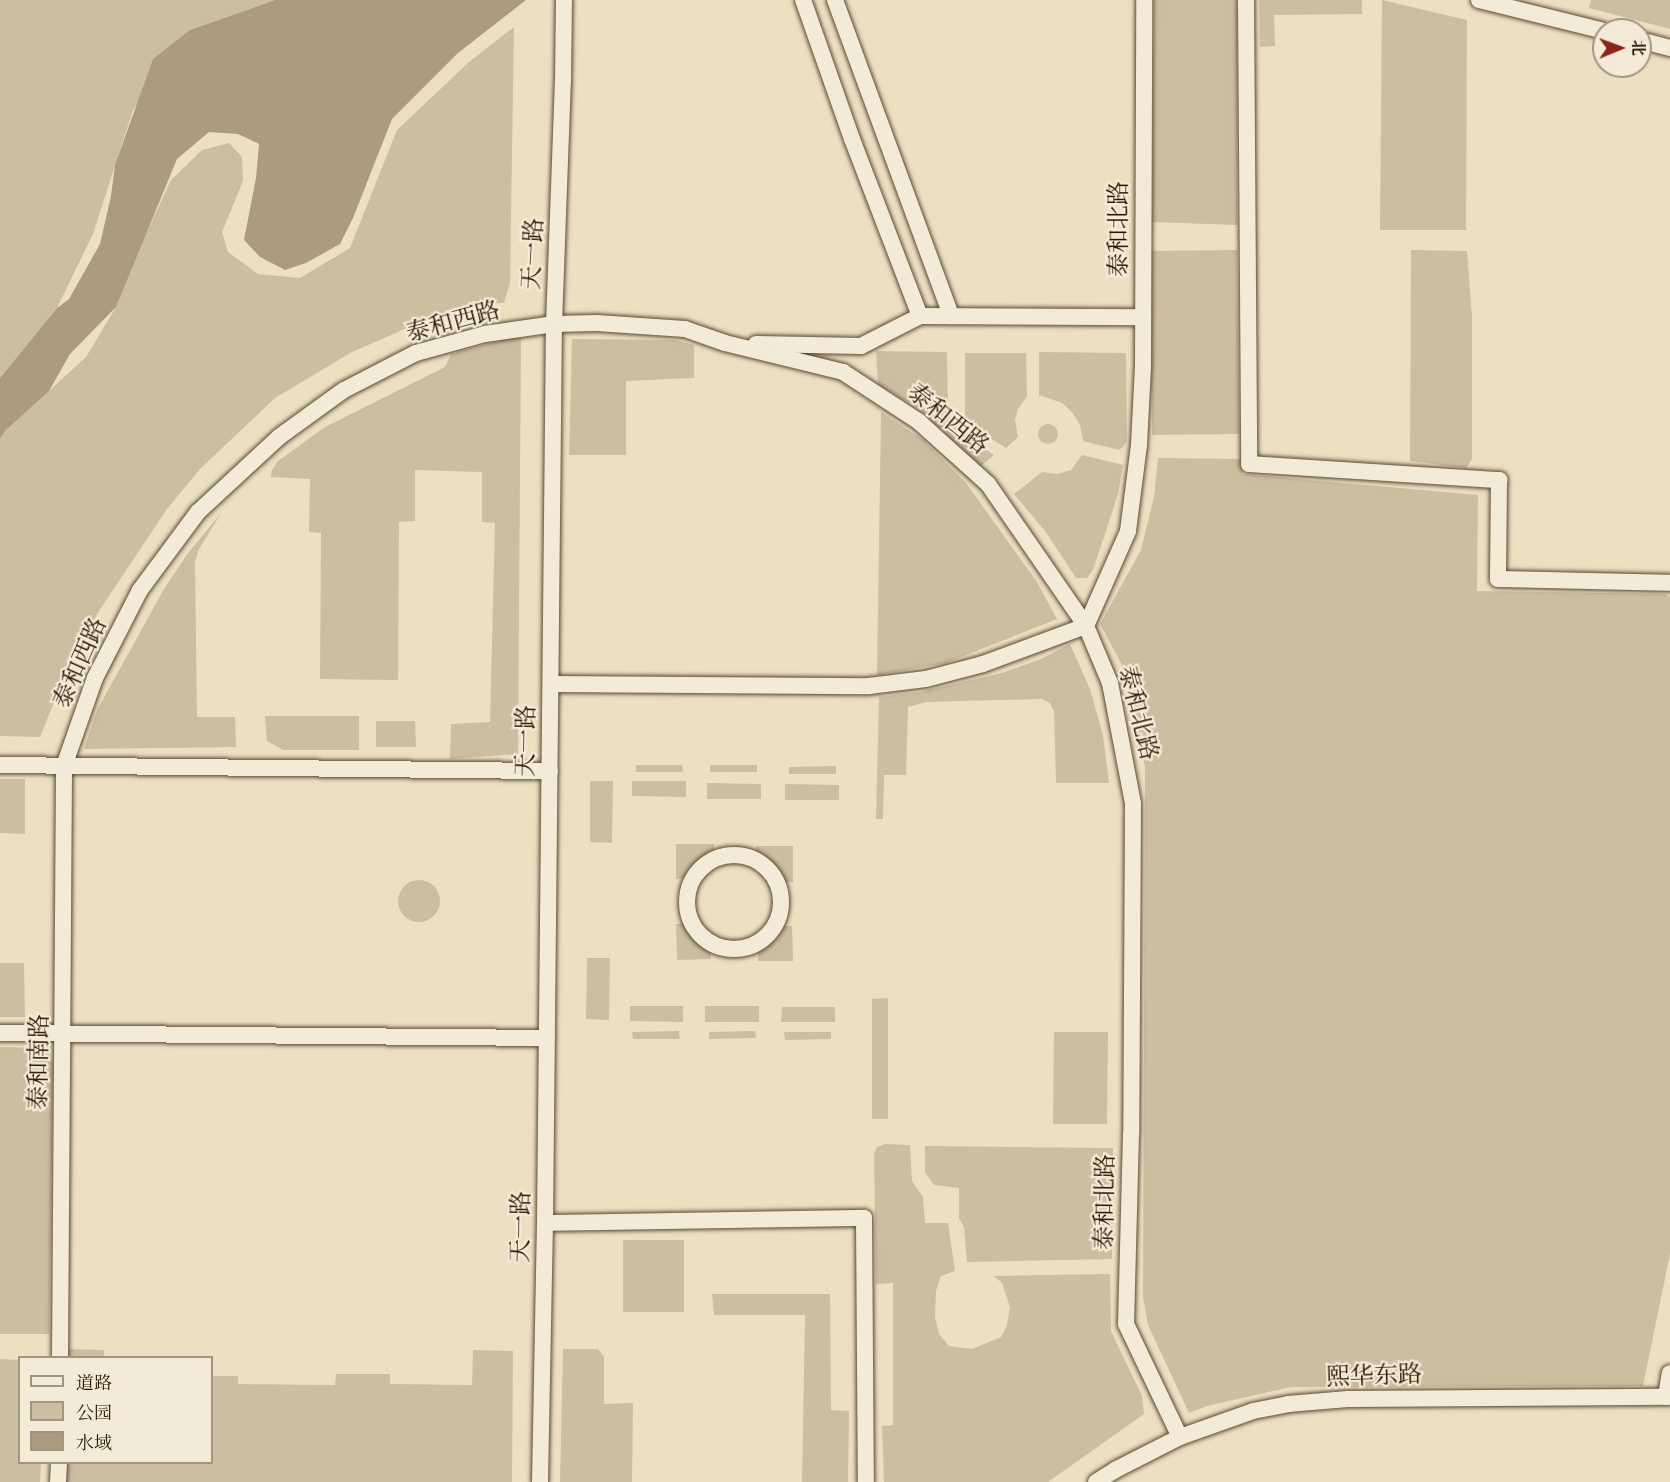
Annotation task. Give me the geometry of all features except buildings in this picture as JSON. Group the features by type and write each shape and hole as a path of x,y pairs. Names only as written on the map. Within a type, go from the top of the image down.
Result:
{"street":[{"name":"天一路","path":"540,1482 545,1223 554,324 563,93 564,0"},
{"path":"803,0 852,139 920,316"},
{"path":"835,0 951,316"},
{"name":"泰和北路","path":"1144,0 1143,317 1139,445 1128,531 1086,626 1110,683 1133,804 1131,1134 1126,1324 1180,1437"},
{"path":"1246,0 1249,464 1499,480 1498,579 1670,583"},
{"path":"1479,0 1592,28"},
{"path":"1652,43 1670,48"},
{"path":"725,344 861,346 920,316 1143,317"},
{"name":"泰和西路","path":"64,766 95,678 140,590 198,512 279,438 344,390 416,353 485,334 554,324 597,323 685,329 725,344 843,372 918,420 988,484 1086,626"},
{"path":"551,684 869,686 926,679 982,664 1086,626"},
{"path":"0,765 550,771"},
{"name":"泰和南路","path":"60,1356 64,766"},
{"path":"736,855 750,857 763,864 774,875 780,889 782,904 779,918 772,932 761,942 748,948 733,950 718,948 695,930 687,901 689,886 707,863 721,856 736,855"},
{"path":"0,1033 547,1038"},
{"path":"545,1223 864,1218 866,1482"},
{"path":"1668,1397 1670,1373"},
{"name":"熙华东路","path":"1096,1482 1180,1437 1253,1411 1338,1400 1668,1397"},
{"path":"58,1482 59,1464"}],"green space":[{"path":"0,0 275,0 190,30 133,110 93,234 57,308 0,378"},
{"path":"1154,0 1237,0 1237,225 1152,222"},
{"path":"1259,0 1362,0 1362,14 1274,15 1275,46 1260,47"},
{"path":"1382,0 1467,20 1466,230 1380,230"},
{"path":"1591,0 1670,0 1670,29 1652,24 1652,18 1628,18 1589,8"},
{"path":"514,27 510,283 504,303 478,304 419,323 352,352 275,398 200,469 167,509 99,611 69,665 40,737 0,736 0,439 5,431 86,357 116,307 137,253 171,180 202,150 229,143 242,157 243,181 222,232 228,252 258,274 300,278 350,248 397,130 469,62"},
{"path":"1237,250 1239,434 1152,435 1150,251"},
{"path":"1411,250 1467,251 1472,316 1472,459 1466,468 1410,461"},
{"path":"509,338 521,338 518,754 450,759 451,724 490,722 495,523 482,522 482,472 415,470 415,521 399,522 398,680 320,679 321,533 309,532 310,479 271,477 272,470 278,461 325,427 445,367 451,354"},
{"path":"572,339 675,340 694,345 694,378 626,381 626,455 569,455"},
{"path":"876,351 947,352 948,413 957,429 994,455 980,467 919,409 878,384"},
{"path":"1039,352 1126,353 1127,441 1124,446 1119,450 1083,441 1080,425 1072,412 1062,403 1039,395"},
{"path":"965,353 1026,353 1027,396 1018,409 1015,420 1018,437 1006,448 969,425 965,418"},
{"path":"881,412 923,440 966,483 1037,582 1057,619 946,663 877,675"},
{"path":"1044,424 1052,424 1058,430 1058,438 1052,444 1044,444 1038,438 1038,430"},
{"path":"1082,455 1123,465 1118,494 1093,570 1087,578 1076,578 1045,531 1014,494 1042,472 1057,474 1071,470"},
{"path":"1158,458 1241,459 1243,474 1478,495 1477,591 1666,594 1670,597 1670,1254 1643,1386 1291,1387 1207,1406 1189,1413 1148,1325 1143,1297 1145,768 1138,729 1121,663 1100,624 1141,550 1154,497"},
{"path":"222,512 199,549 195,562 197,717 235,717 236,747 84,749 97,710 164,589 188,553"},
{"path":"1070,644 1090,689 1103,735 1109,783 1056,783 1054,711 1050,703 1042,699 926,702 908,707 906,775 884,775 883,819 876,819 879,697 920,692 1002,673 1041,659"},
{"path":"265,716 359,716 359,750 283,750 267,741"},
{"path":"376,721 415,721 416,747 376,747"},
{"path":"636,765 682,765 683,772 636,772"},
{"path":"710,765 757,765 757,772 710,772"},
{"path":"836,766 836,774 789,774 789,767"},
{"path":"0,779 25,779 25,834 0,833"},
{"path":"590,781 613,781 612,843 590,842"},
{"path":"632,781 686,781 686,797 632,796"},
{"path":"707,783 761,784 761,799 707,799"},
{"path":"785,784 839,785 839,800 785,800"},
{"path":"676,844 714,844 714,853 698,862 688,878 676,879"},
{"path":"756,846 793,846 793,882 782,882 769,860 756,855"},
{"path":"419,880 434,886 440,901 434,916 419,922 404,916 398,901 404,886"},
{"path":"676,924 685,924 698,943 711,952 711,959 677,960"},
{"path":"782,926 792,926 793,961 758,961 758,951 776,940"},
{"path":"587,958 610,958 609,1020 586,1019"},
{"path":"0,963 24,963 25,1017 0,1017"},
{"path":"888,998 888,1119 872,1119 872,999"},
{"path":"630,1006 683,1006 683,1022 630,1021"},
{"path":"705,1006 759,1006 759,1022 705,1022"},
{"path":"782,1007 835,1007 835,1022 781,1022"},
{"path":"679,1031 680,1039 633,1039 632,1032"},
{"path":"755,1031 756,1038 709,1039 709,1032"},
{"path":"784,1032 831,1032 831,1039 785,1040"},
{"path":"1054,1032 1108,1032 1107,1124 1053,1124"},
{"path":"0,1047 42,1048 51,1056 53,1063 49,1334 0,1334"},
{"path":"885,1144 910,1145 912,1181 923,1197 925,1223 948,1223 955,1271 941,1276 936,1291 935,1317 939,1334 949,1346 972,1349 1001,1337 1007,1325 1010,1307 1002,1283 994,1276 1110,1274 1111,1331 1142,1396 1144,1414 1048,1482 884,1482 882,1426 893,1425 893,1283 876,1284 874,1154 877,1147"},
{"path":"925,1146 1113,1148 1112,1259 967,1262 964,1227 959,1218 959,1188 934,1185 925,1172"},
{"path":"623,1240 684,1240 684,1312 623,1312"},
{"path":"712,1294 830,1294 831,1410 849,1411 848,1482 802,1482 805,1315 714,1315"},
{"path":"66,1349 104,1350 104,1356 66,1356"},
{"path":"563,1349 598,1349 604,1357 604,1404 633,1403 632,1482 560,1482"},
{"path":"473,1350 513,1351 512,1482 64,1482 64,1464 213,1464 213,1376 238,1376 238,1384 335,1385 336,1374 390,1374 390,1384 472,1385"},
{"path":"0,1359 18,1360 18,1464 41,1464 40,1482 0,1482"}],"water":[{"path":"275,0 526,0 458,53 392,119 353,218 340,244 306,263 285,270 260,257 244,240 256,178 259,144 238,134 209,132 177,159 116,307 70,354 49,391 5,431 0,439 0,378 57,308 69,299 100,244 111,196 115,165 153,59 190,30"}]}
